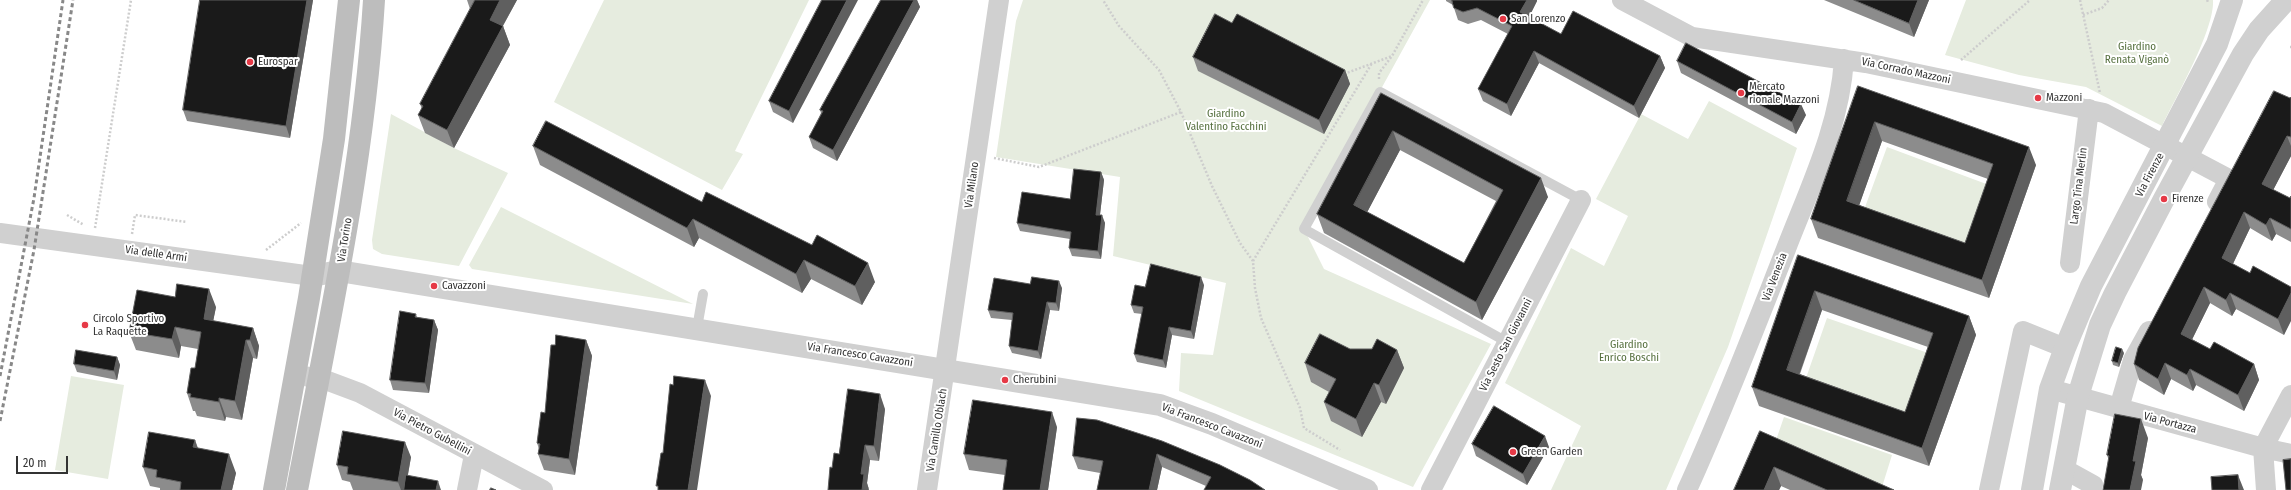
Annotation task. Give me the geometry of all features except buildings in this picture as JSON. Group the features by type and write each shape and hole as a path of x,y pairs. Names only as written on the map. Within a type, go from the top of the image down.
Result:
{"main road":[{"path":"274,490 312,276 334,139 349,0"},
{"name":"Via Torino","path":"340,271 363,112 374,0"},
{"path":"297,490 340,271"}],"street":[{"name":"Via Milano","path":"946,369 999,0"},
{"name":"Via Corrado Mazzoni","path":"1622,0 1692,37 1844,59 2095,102 2116,119 2187,157"},
{"name":"Via Firenze","path":"2032,490 2050,389 2065,348 2091,286 2166,145 2217,44 2232,0"},
{"path":"2092,490 2093,485 2062,480 2078,396 2089,356 2115,293 2243,54 2259,30 2286,0"},
{"name":"Via Venezia","path":"1687,490 1722,412 1822,158 1837,114 1841,95 1844,59"},
{"name":"Largo Tina Merlin","path":"2070,263 2095,102"},
{"path":"2187,157 2229,179 2207,221"},
{"name":"Via Sesto San Giovanni","path":"1431,490 1581,200"},
{"name":"Via delle Armi","path":"0,233 312,276"},
{"name":"Via Torino","path":"312,276 340,271"},
{"name":"Via Francesco Cavazzoni","path":"340,271 697,328 1160,405 1212,424 1365,490"},
{"path":"2119,408 2133,360 2160,311"},
{"path":"1989,490 2024,331 2065,348"},
{"name":"Via Camillo Oblach","path":"927,490 946,369"},
{"name":"Via Pietro Gubellini","path":"295,374 318,378 360,393 474,455 543,490"},
{"name":"Via Portazza","path":"2050,389 2263,448 2291,454"},
{"path":"2266,490 2263,448 2291,395"},
{"path":"467,490 474,455"}],"lane":[{"path":"1507,342 1304,229 1380,92 1581,200"},
{"path":"697,328 703,294"}],"path":[{"path":"94,230 131,0"},
{"path":"1103,0 1119,26 1159,70 1181,112 1215,192 1240,243 1253,261 1255,288 1261,318 1300,408 1304,428 1340,450"},
{"path":"1380,92 1379,73 1392,56 1423,0"},
{"path":"1961,60 2030,0"},
{"path":"2080,0 2095,102"},
{"path":"2083,15 2102,8 2109,0"},
{"path":"1337,77 1392,56"},
{"path":"1253,261 1372,63"},
{"path":"976,155 1039,167 1181,112"},
{"path":"131,238 135,215 187,222"},
{"path":"264,251 308,218"}],"green space":[{"path":"604,0 809,0 735,151 743,154 722,190 554,102"},
{"name":"Giardino Valentino Facchini","path":"1023,0 1430,0 1304,229 1324,269 1491,344 1413,487 1179,391 1181,353 1213,355 1226,283 1113,256 1120,177 996,157 1016,21"},
{"name":"Giardino Renata Viganò","path":"1966,0 2213,0 2212,13 2208,28 2194,63 2162,126 2086,87 2019,75 1945,55"},
{"name":"Giardino Enrico Boschi","path":"1709,101 1797,148 1728,347 1666,490 1551,490 1581,426 1505,383 1571,248 1604,266 1628,216 1596,199 1641,114 1688,139"},
{"path":"391,114 454,148 508,173 459,266 382,254 373,249 372,240"},
{"path":"1887,147 1989,185 1966,247 1864,210"},
{"path":"501,207 693,304 472,269 469,265"},
{"path":"1827,318 1928,353 1907,414 1806,378"},
{"path":"71,376 124,385 108,479 55,470"},
{"path":"1784,417 1892,455 1882,487 1775,443"}],"railway":[{"path":"0,376 34,198 63,0"},
{"path":"0,421 34,250 73,0"}],"place":[{"name":"San Lorenzo","path":"1503,19"},
{"name":"Eurospar","path":"250,62"},
{"name":"Mercato rionale Mazzoni","path":"1741,93"},
{"name":"Mazzoni","path":"2038,98"},
{"name":"Firenze","path":"2164,199"},
{"name":"Cavazzoni","path":"434,286"},
{"name":"Circolo Sportivo La Raquette","path":"85,325"},
{"name":"Cherubini","path":"1005,380"},
{"name":"Green Garden","path":"1513,452"}]}
